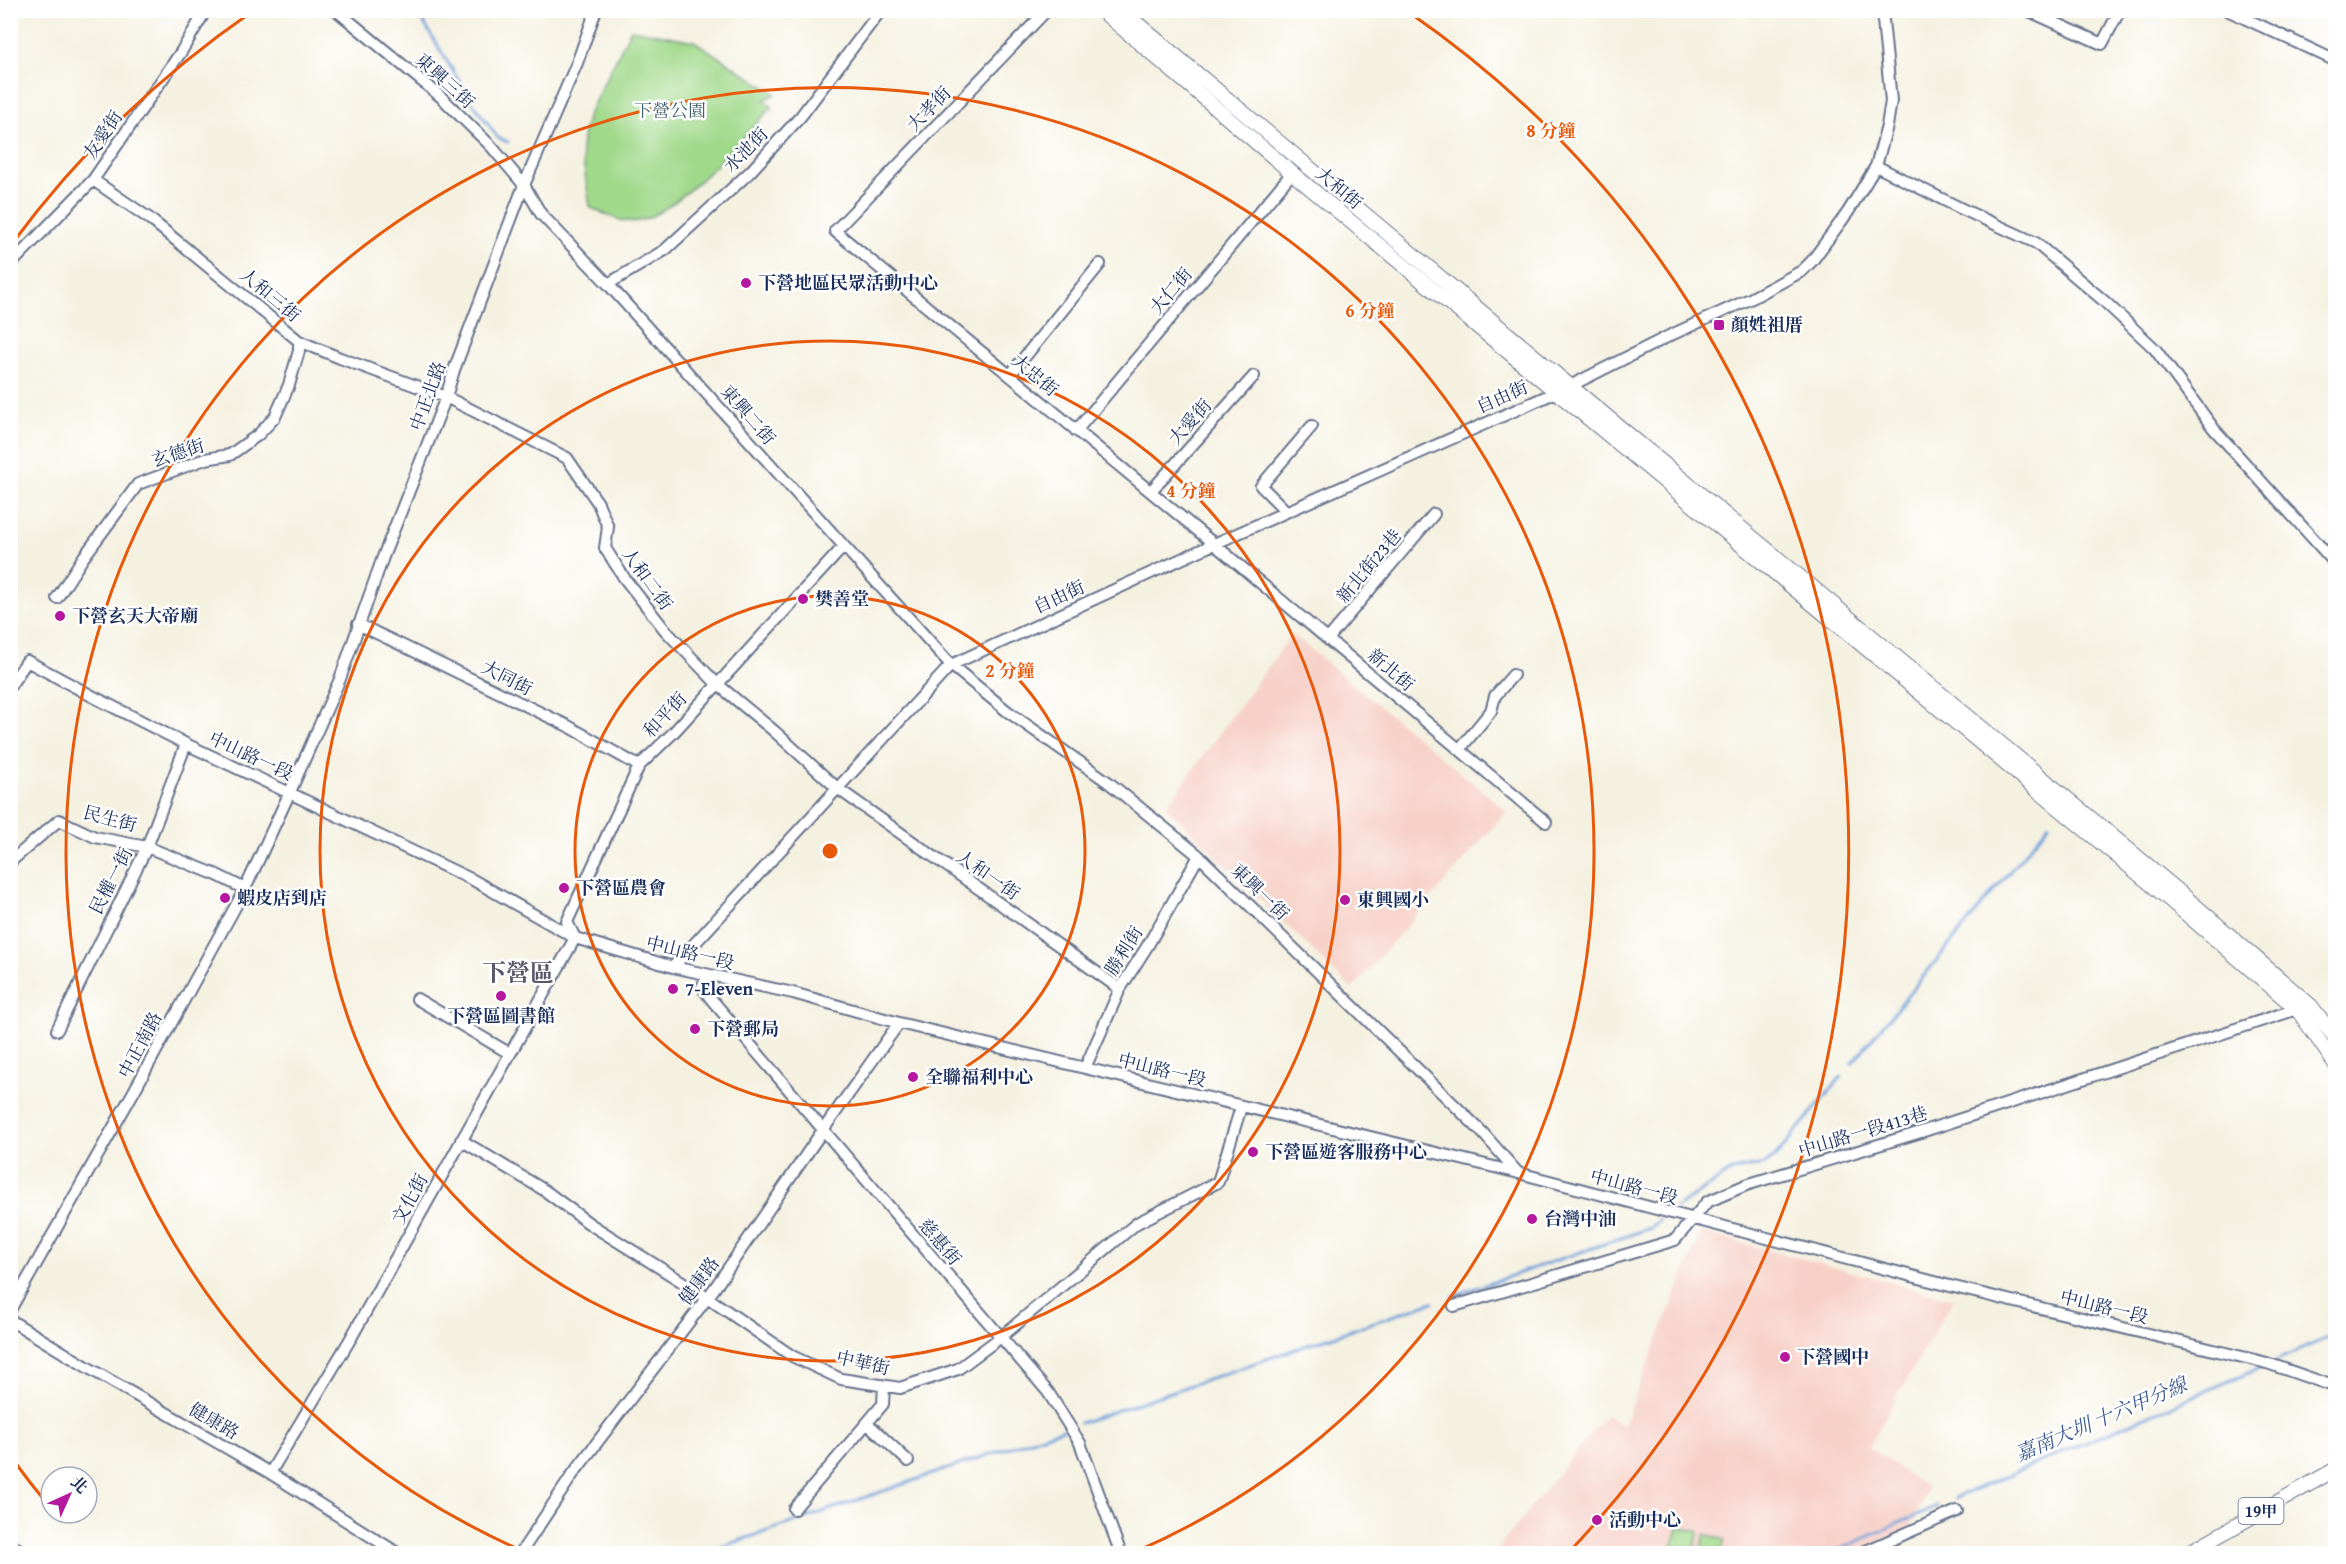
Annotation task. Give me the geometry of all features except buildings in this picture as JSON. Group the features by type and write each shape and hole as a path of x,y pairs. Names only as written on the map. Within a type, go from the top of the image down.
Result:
{"main road":[{"name":"大和街","path":"1101,10 1292,173 2150,884 2297,1009 2336,1065"},
{"name":"大和街","path":"1121,10 1570,387 2177,890 2312,1006 2336,1039"},
{"name":"19甲","path":"2187,1554 2336,1469"}],"street":[{"name":"友愛街","path":"10,265 93,180 181,51 206,10"},
{"name":"東興三街","path":"336,10 440,96 491,147 524,185"},
{"name":"中正北路","path":"290,792 340,679 358,624 446,397 454,370 524,185 577,63 596,10"},
{"name":"水池街","path":"608,284 665,250 750,172 801,116 881,10"},
{"name":"大孝街","path":"835,231 1047,10"},
{"name":"自由街","path":"673,967 951,665 1214,543 1555,391 1570,387 1802,271 1842,220 1876,166 1891,101 1882,10"},
{"path":"2027,10 2102,44 2120,10"},
{"path":"2227,10 2336,61"},
{"path":"1876,166 2036,243 2104,301 2155,349 2214,429 2336,564"},
{"name":"大仁街","path":"1076,430 1292,173"},
{"name":"人和三街","path":"93,180 150,219 299,341 446,397"},
{"name":"東興二街","path":"524,185 541,214 608,284 951,665"},
{"name":"大忠街","path":"835,231 1214,543"},
{"path":"1010,375 1100,264"},
{"name":"玄德街","path":"57,598 83,558 138,484 205,459 230,455 275,417 289,385 299,351 299,341"},
{"name":"大愛街","path":"1151,491 1254,376"},
{"name":"人和二街","path":"446,397 567,459 598,503 608,527 605,548 625,579 664,630 716,683 774,731 837,789"},
{"path":"1286,511 1261,486 1312,426"},
{"name":"新北街23巷","path":"1328,639 1434,514"},
{"name":"新北街","path":"1214,543 1546,822"},
{"name":"和平街","path":"575,938 567,922 639,766 673,733 716,683 844,546"},
{"name":"大同街","path":"358,624 492,687 639,766"},
{"name":"中山路一段","path":"10,686 27,661 186,744 473,880 575,938 708,976 793,993 899,1023 1519,1173 1692,1220 2267,1363 2336,1387"},
{"name":"東興一街","path":"951,665 1007,711 1108,783 1199,856 1482,1132 1519,1173"},
{"path":"1460,749 1491,711 1495,696 1513,675"},
{"name":"民權一街","path":"57,1030 147,847 186,744"},
{"name":"人和一街","path":"837,789 1120,988"},
{"name":"中正南路","path":"10,1310 134,1093 244,889 290,792"},
{"name":"民生街","path":"10,862 59,820 95,837 147,847 217,875 244,889"},
{"name":"勝利街","path":"1085,1068 1120,988 1148,945 1199,856"},
{"name":"文化街","path":"270,1473 351,1338 575,938"},
{"name":"慈惠街","path":"708,976 702,987 1048,1392 1075,1432 1121,1554"},
{"path":"417,999 509,1053"},
{"name":"中山路一段413巷","path":"1454,1306 1675,1240 1707,1202 1746,1185 1921,1132 2297,1009"},
{"name":"健康路","path":"520,1554 573,1474 708,1298 899,1023"},
{"name":"中華街","path":"461,1140 544,1190 590,1224 708,1298 792,1356 841,1379 900,1388 958,1370 1137,1223 1218,1182 1241,1107"},
{"name":"健康路","path":"10,1320 270,1473 399,1554"},
{"path":"794,1509 883,1404 884,1386"},
{"path":"867,1423 908,1461"},
{"path":"1859,1554 1957,1511"},
{"path":"10,1545 29,1554"}],"shaded area":[{"name":"東興國小","path":"1292,634 1507,811 1352,989 1166,807"},
{"name":"下營國中","path":"1701,1232 1953,1299 1868,1447 1928,1488 1900,1553 1496,1554 1505,1539 1606,1415 1623,1426"}],"green space":[{"name":"下營公園","path":"631,29 694,41 776,94 764,100 772,107 690,190 654,215 632,222 613,218 590,207 581,147 587,117"},
{"path":"1679,1526 1699,1532 1692,1553 1670,1553"},
{"path":"1705,1534 1725,1540 1721,1553 1699,1553"}],"waterway":[{"path":"416,10 470,99 498,138 508,142"},
{"path":"1852,1063 2049,824"},
{"path":"1676,1208 1733,1170 1765,1164 1776,1156 1841,1077"},
{"path":"1453,1296 1650,1228 1660,1220"},
{"path":"1080,1423 1433,1302"},
{"name":"嘉南大圳 十六甲分線","path":"2277,1360 2336,1334"},
{"name":"嘉南大圳 十六甲分線","path":"1955,1498 2260,1368"},
{"path":"701,1554 1063,1429"},
{"name":"嘉南大圳 十六甲分線","path":"1830,1554 1937,1506"}],"place":[{"name":"下營地區民眾活動中心","path":"746,283"},
{"name":"顏姓祖厝","path":"1719,325"},
{"name":"樊善堂","path":"803,599"},
{"name":"下營玄天大帝廟","path":"60,616"},
{"name":"下營區農會","path":"564,888"},
{"name":"蝦皮店到店","path":"225,898"},
{"name":"東興國小","path":"1345,900"},
{"name":"7-Eleven","path":"673,989"},
{"name":"下營區圖書館","path":"501,996"},
{"name":"下營郵局","path":"695,1029"},
{"name":"全聯福利中心","path":"913,1077"},
{"name":"下營區遊客服務中心","path":"1253,1152"},
{"name":"台灣中油","path":"1532,1219"},
{"name":"下營國中","path":"1785,1357"},
{"name":"活動中心","path":"1597,1520"}],"district":[{"name":"下營區","path":"518,973"}]}
